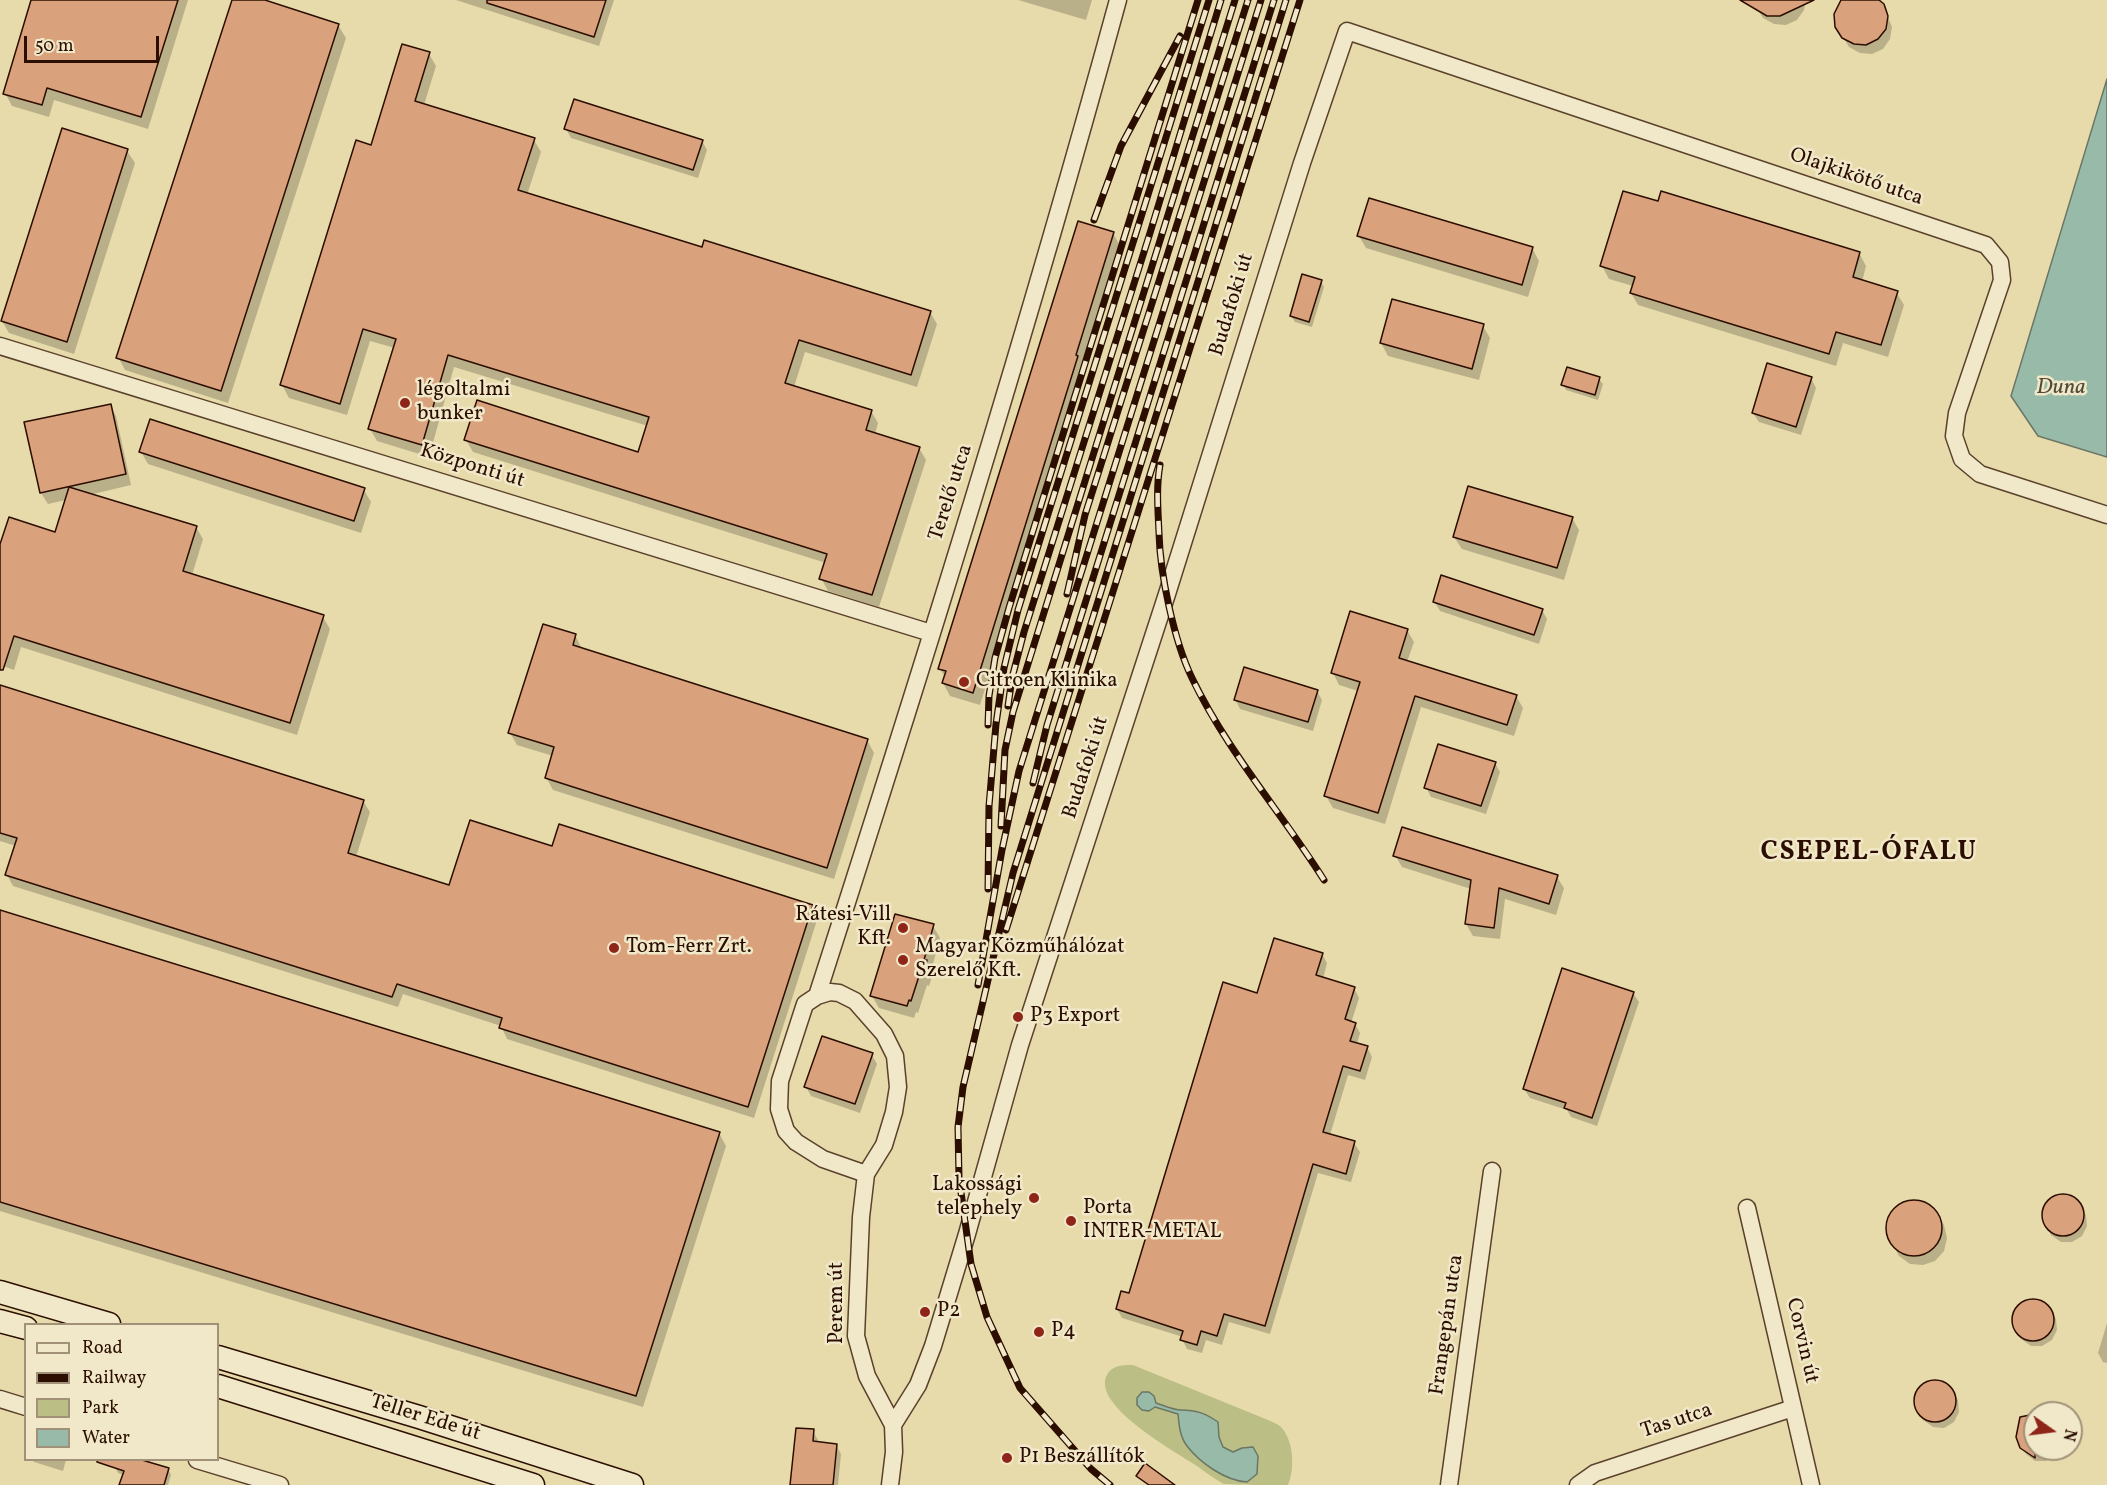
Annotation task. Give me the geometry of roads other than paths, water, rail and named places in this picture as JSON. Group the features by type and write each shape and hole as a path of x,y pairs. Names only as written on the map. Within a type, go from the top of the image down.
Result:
{"main road":[{"path":"0,1292 106,1323"},
{"path":"0,1321 24,1327"},
{"name":"Teller Ede út","path":"219,1357 419,1417 633,1485"},
{"name":"Teller Ede út","path":"219,1386 533,1485"}],"street":[{"name":"Terelő utca","path":"817,996 1001,411 1118,0"},
{"name":"Olajkikötő utca","path":"1347,31 1986,245 2000,262 2002,280 1957,413 1954,436 1962,459 1980,474 2107,515"},
{"name":"Budafoki út","path":"893,1425 918,1385 933,1346 1020,1045 1163,605 1302,163 1347,31"},
{"name":"Központi út","path":"0,346 931,633"},
{"name":"Perem út","path":"817,996 830,992 839,993 855,1001 884,1034 895,1056 898,1087 894,1112 884,1145 866,1174 861,1217 856,1336 867,1376 893,1425"},
{"path":"817,996 805,1004 790,1048 780,1081 779,1109 786,1131 796,1142 823,1159 866,1174"},
{"name":"Frangepán utca","path":"1449,1485 1492,1171"},
{"name":"Corvin út","path":"1747,1208 1811,1485"},
{"path":"0,1399 24,1406"},
{"name":"Tas utca","path":"1578,1485 1595,1473 1793,1408"},
{"path":"890,1485 894,1452 893,1425"},
{"path":"200,1461 280,1485"}],"water":[{"name":"Duna","path":"2107,79 2107,457 2038,436 2011,396"},
{"path":"1142,1392 1149,1392 1154,1396 1156,1403 1200,1413 1218,1422 1219,1437 1223,1447 1233,1452 1253,1447 1258,1456 1257,1474 1247,1482 1239,1481 1222,1475 1206,1465 1185,1442 1180,1431 1178,1414 1155,1407 1149,1411 1142,1410 1137,1405 1137,1398"}],"railway":[{"path":"988,725 989,696 995,658 1009,608 1198,0"},
{"path":"988,889 989,806 996,724 1004,668 1018,610 1209,0"},
{"path":"1008,706 1012,678 1024,632 1221,0"},
{"path":"1001,826 1005,750 1013,712 1235,0"},
{"path":"1067,594 1085,515 1248,0"},
{"path":"978,985 1002,850 1019,771 1261,0"},
{"path":"1033,783 1047,725 1274,0"},
{"path":"1110,1485 1091,1469 1020,1388 987,1317 971,1264 959,1178 958,1127 963,1087 1013,873 1286,0"},
{"path":"1006,930 1300,0"},
{"path":"1094,220 1121,146 1180,36"},
{"path":"1160,465 1158,499 1162,568 1169,607 1185,663 1221,731 1324,880"}],"place":[{"name":"légoltalmi bunker","path":"405,403"},
{"name":"Citroen Klinika","path":"964,682"},
{"name":"Rátesi-Vill Kft.","path":"903,928"},
{"name":"Tom-Ferr Zrt.","path":"614,948"},
{"name":"Magyar Közműhálózat Szerelő Kft.","path":"903,960"},
{"name":"P3 Export","path":"1018,1017"},
{"name":"Lakossági telephely","path":"1034,1198"},
{"name":"Porta INTER-METAL","path":"1071,1221"},
{"name":"P2","path":"925,1312"},
{"name":"P4","path":"1039,1332"},
{"name":"P1 Beszállítók","path":"1007,1458"}],"district":[{"name":"CSEPEL-ÓFALU","path":"1869,854"}]}
